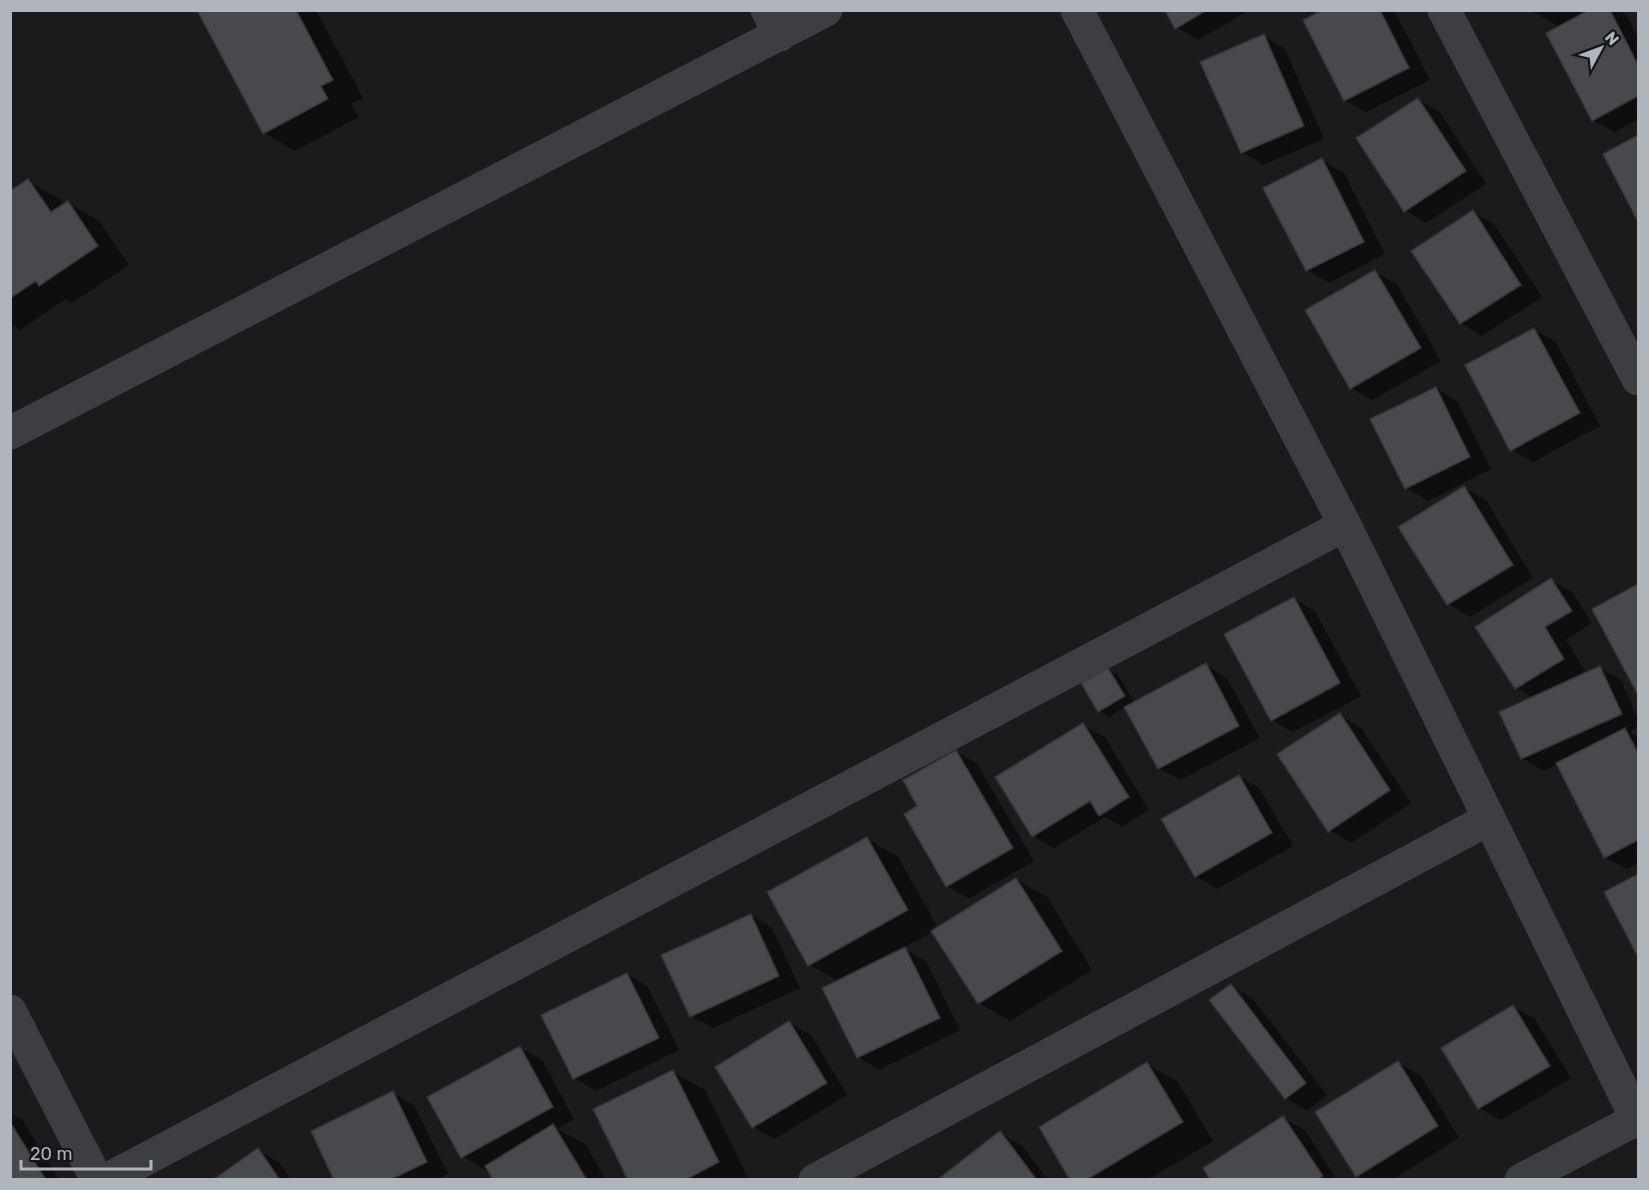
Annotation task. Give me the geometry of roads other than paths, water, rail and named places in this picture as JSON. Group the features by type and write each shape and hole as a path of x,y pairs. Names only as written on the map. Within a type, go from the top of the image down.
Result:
{"street":[{"path":"10,433 773,23 826,10"},
{"path":"1077,10 1345,525 1638,1120 1521,1179"},
{"path":"1444,10 1638,379"},
{"path":"106,1179 1345,525"},
{"path":"815,1179 1489,819"},
{"path":"10,1011 97,1179"}]}
